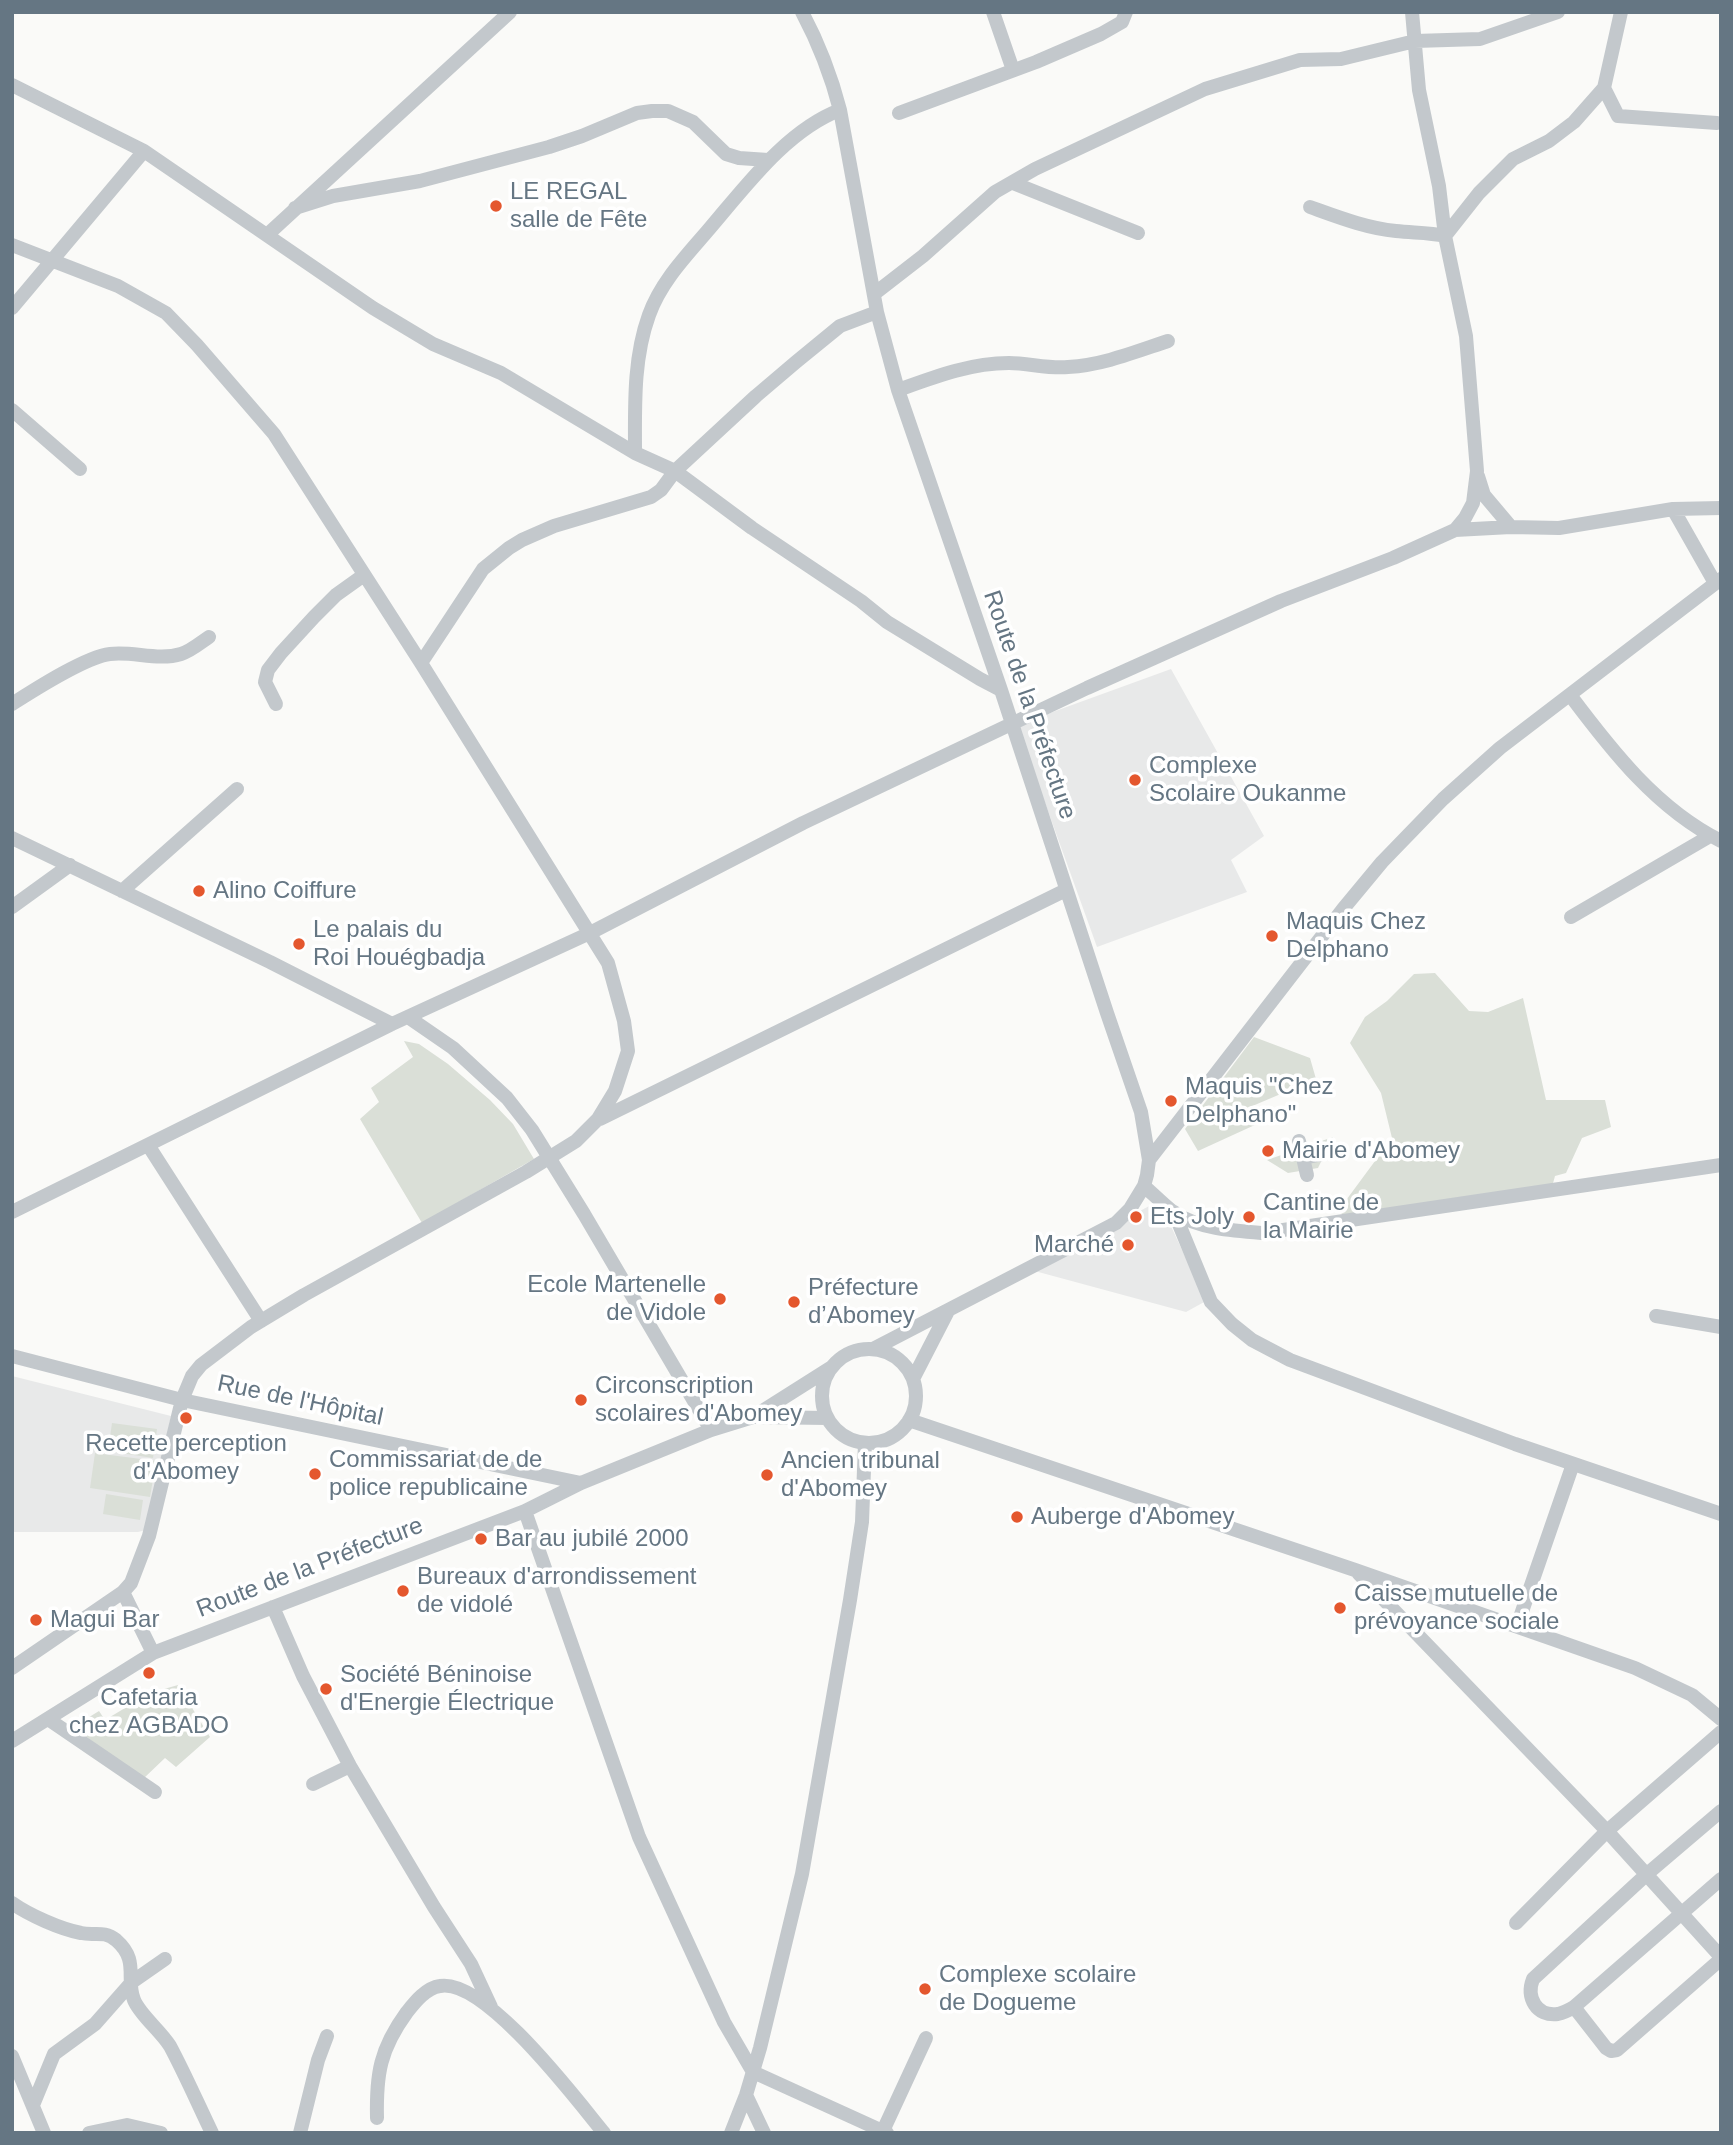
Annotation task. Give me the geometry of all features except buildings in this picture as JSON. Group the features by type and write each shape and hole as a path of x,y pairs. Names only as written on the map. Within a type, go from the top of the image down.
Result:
{"street":[{"path":"267,235 510,12"},
{"name":"Route de la Préfecture","path":"802,12 816,37 840,110 877,312 898,390 1141,1112 1149,1160 1144,1186 1130,1209 1116,1223 873,1349"},
{"path":"993,12 1013,70"},
{"path":"899,113 1036,62 1101,34 1122,22 1126,12"},
{"path":"1412,12 1419,90 1466,336 1477,471 1484,495 1511,527"},
{"path":"874,294 923,256 995,192 1035,169 1212,87 1300,60 1341,59 1415,41 1480,39 1558,12"},
{"path":"1446,236 1479,193 1513,159 1549,141 1574,122 1604,88 1621,12"},
{"path":"12,85 144,151 373,308 433,344 500,373 635,453 676,471 752,528 861,601 887,622 980,680 1001,690"},
{"path":"1604,88 1618,116 1717,123"},
{"path":"635,453 639,347 649,313 667,280 768,160 817,120 840,110"},
{"path":"295,208 333,196 419,181 549,147 638,113 652,111 668,111 694,122 726,154 739,158 768,160"},
{"path":"12,309 144,151"},
{"path":"1013,183 1138,233"},
{"path":"1310,207 1357,224 1446,236"},
{"path":"12,245 118,286 166,313 274,434 608,963 624,1021 628,1051 615,1091 598,1119 576,1141 261,1321 201,1366 192,1376 182,1400 149,1536 134,1576 123,1592 12,1668"},
{"path":"421,663 483,569 509,548 554,526 651,497 756,396 840,326 877,312"},
{"path":"898,390 948,372 981,365 1009,363 1066,368 1102,362 1168,341"},
{"path":"12,410 80,469"},
{"path":"1455,530 1472,503 1477,471"},
{"path":"12,1212 392,1024 590,933 803,823 1011,724 1281,601 1393,558 1455,530 1559,528 1672,509 1721,508"},
{"path":"1149,1160 1343,909 1382,862 1443,799 1500,748 1718,581 1672,509"},
{"path":"276,704 265,681 268,670 336,595 364,575"},
{"path":"12,704 66,672 102,656 180,654 209,637"},
{"path":"1570,695 1643,785 1716,838 1571,917"},
{"path":"122,891 237,789"},
{"path":"12,838 392,1024"},
{"path":"12,907 70,865"},
{"path":"598,1119 1066,890"},
{"path":"408,1017 453,1048 507,1098 532,1130 711,1430"},
{"path":"1299,1141 1307,1175"},
{"path":"148,1144 261,1321"},
{"path":"1303,1158 1334,1152"},
{"path":"1144,1186 1174,1212 1210,1226 1263,1233 1721,1165"},
{"path":"1174,1212 1211,1302 1252,1340 1290,1360 1515,1444 1721,1514"},
{"path":"913,1379 948,1310"},
{"path":"1656,1315 1721,1327"},
{"path":"873,1349 893,1355 908,1370 913,1379 916,1400 909,1420 895,1435 885,1440 865,1443 843,1435 827,1418 823,1408 823,1386 832,1367 850,1352 873,1349"},
{"name":"Rue de l'Hôpital","path":"12,1356 182,1400 581,1483"},
{"name":"Route de la Préfecture","path":"14,1737 48,1719 153,1653 526,1511 581,1483 711,1430 753,1417 832,1367"},
{"name":"Route de la Préfecture","path":"753,1417 827,1418"},
{"path":"909,1420 1355,1570 1635,1668 1692,1695 1721,1719"},
{"path":"731,2133 753,2072 802,1874 860,1535 865,1443"},
{"path":"1517,1626 1573,1464"},
{"path":"526,1511 639,1837 724,2022 753,2072 884,2132 926,2038"},
{"path":"1355,1570 1647,1874 1721,1958 1617,2050 1606,2049 1574,2007"},
{"path":"123,1592 153,1653"},
{"path":"273,1606 303,1676 350,1766 433,1907 471,1964 491,2007"},
{"path":"48,1719 155,1792"},
{"path":"1516,1923 1606,1831 1721,1732"},
{"path":"313,1784 350,1766"},
{"path":"1721,1811 1647,1874 1533,1979 1529,1990 1538,2009 1548,2014 1560,2014 1574,2007 1721,1879"},
{"path":"12,1903 27,1913 81,1933 100,1933 116,1940 129,1958 135,2001 170,2046 212,2133"},
{"path":"33,2105 54,2054 95,2024 132,1982 165,1959"},
{"path":"377,2118 378,2073 382,2055 394,2032 421,1996 439,1986 453,1986 491,2007 535,2051 604,2133"},
{"path":"300,2133 318,2060 327,2036"},
{"path":"13,2057 44,2133"},
{"path":"746,2095 764,2133"},
{"path":"89,2133 127,2125 161,2133"}],"shaded area":[{"name":"Complexe Scolaire Oukanme","path":"1171,669 1264,836 1231,860 1247,892 1097,947 1017,725"},
{"path":"1435,973 1469,1011 1488,1012 1523,998 1546,1100 1605,1100 1611,1127 1582,1138 1566,1173 1555,1176 1552,1187 1343,1218 1341,1212 1344,1203 1392,1138 1381,1093 1350,1043 1365,1017 1387,1001 1414,974"},
{"path":"1254,1037 1310,1058 1316,1079 1250,1107 1257,1124 1198,1151 1185,1129"},
{"path":"404,1041 419,1044 448,1064 490,1100 513,1124 534,1159 422,1223 360,1119 379,1102 371,1088 413,1057"},
{"path":"1333,1137 1318,1168 1288,1173 1267,1160"},
{"name":"Marché","path":"1151,1205 1168,1220 1206,1301 1186,1312 1031,1270"},
{"path":"12,1376 171,1416 146,1530 12,1532"},
{"path":"112,1423 157,1429 153,1458 108,1451"},
{"path":"95,1453 156,1461 150,1497 90,1488"},
{"path":"106,1494 143,1500 140,1520 103,1514"},
{"path":"178,1685 210,1737 176,1767 165,1758 143,1779 73,1727 99,1711 105,1720 150,1693"}],"place":[{"name":"LE REGAL salle de Fête","path":"496,206"},
{"name":"Complexe Scolaire Oukanme","path":"1135,780"},
{"name":"Alino Coiffure","path":"199,891"},
{"name":"Maquis Chez Delphano","path":"1272,936"},
{"name":"Le palais du Roi Houégbadja","path":"299,944"},
{"name":"Maquis \"Chez Delphano\"","path":"1171,1101"},
{"name":"Mairie d'Abomey","path":"1268,1151"},
{"name":"Ets Joly","path":"1136,1217"},
{"name":"Cantine de la Mairie","path":"1249,1217"},
{"name":"Marché","path":"1128,1245"},
{"name":"Ecole Martenelle de Vidole","path":"720,1299"},
{"name":"Préfecture d’Abomey","path":"794,1302"},
{"name":"Circonscription scolaires d'Abomey","path":"581,1400"},
{"name":"Recette perception d'Abomey","path":"186,1418"},
{"name":"Commissariat de de police republicaine","path":"315,1474"},
{"name":"Ancien tribunal d'Abomey","path":"767,1475"},
{"name":"Auberge d'Abomey","path":"1017,1517"},
{"name":"Bar au jubilé 2000","path":"481,1539"},
{"name":"Bureaux d'arrondissement de vidolé","path":"403,1591"},
{"name":"Caisse mutuelle de prévoyance sociale","path":"1340,1608"},
{"name":"Magui Bar","path":"36,1620"},
{"name":"Cafetaria chez AGBADO","path":"149,1673"},
{"name":"Société Béninoise d'Energie Électrique","path":"326,1689"},
{"name":"Complexe scolaire de Dogueme","path":"925,1989"}]}
